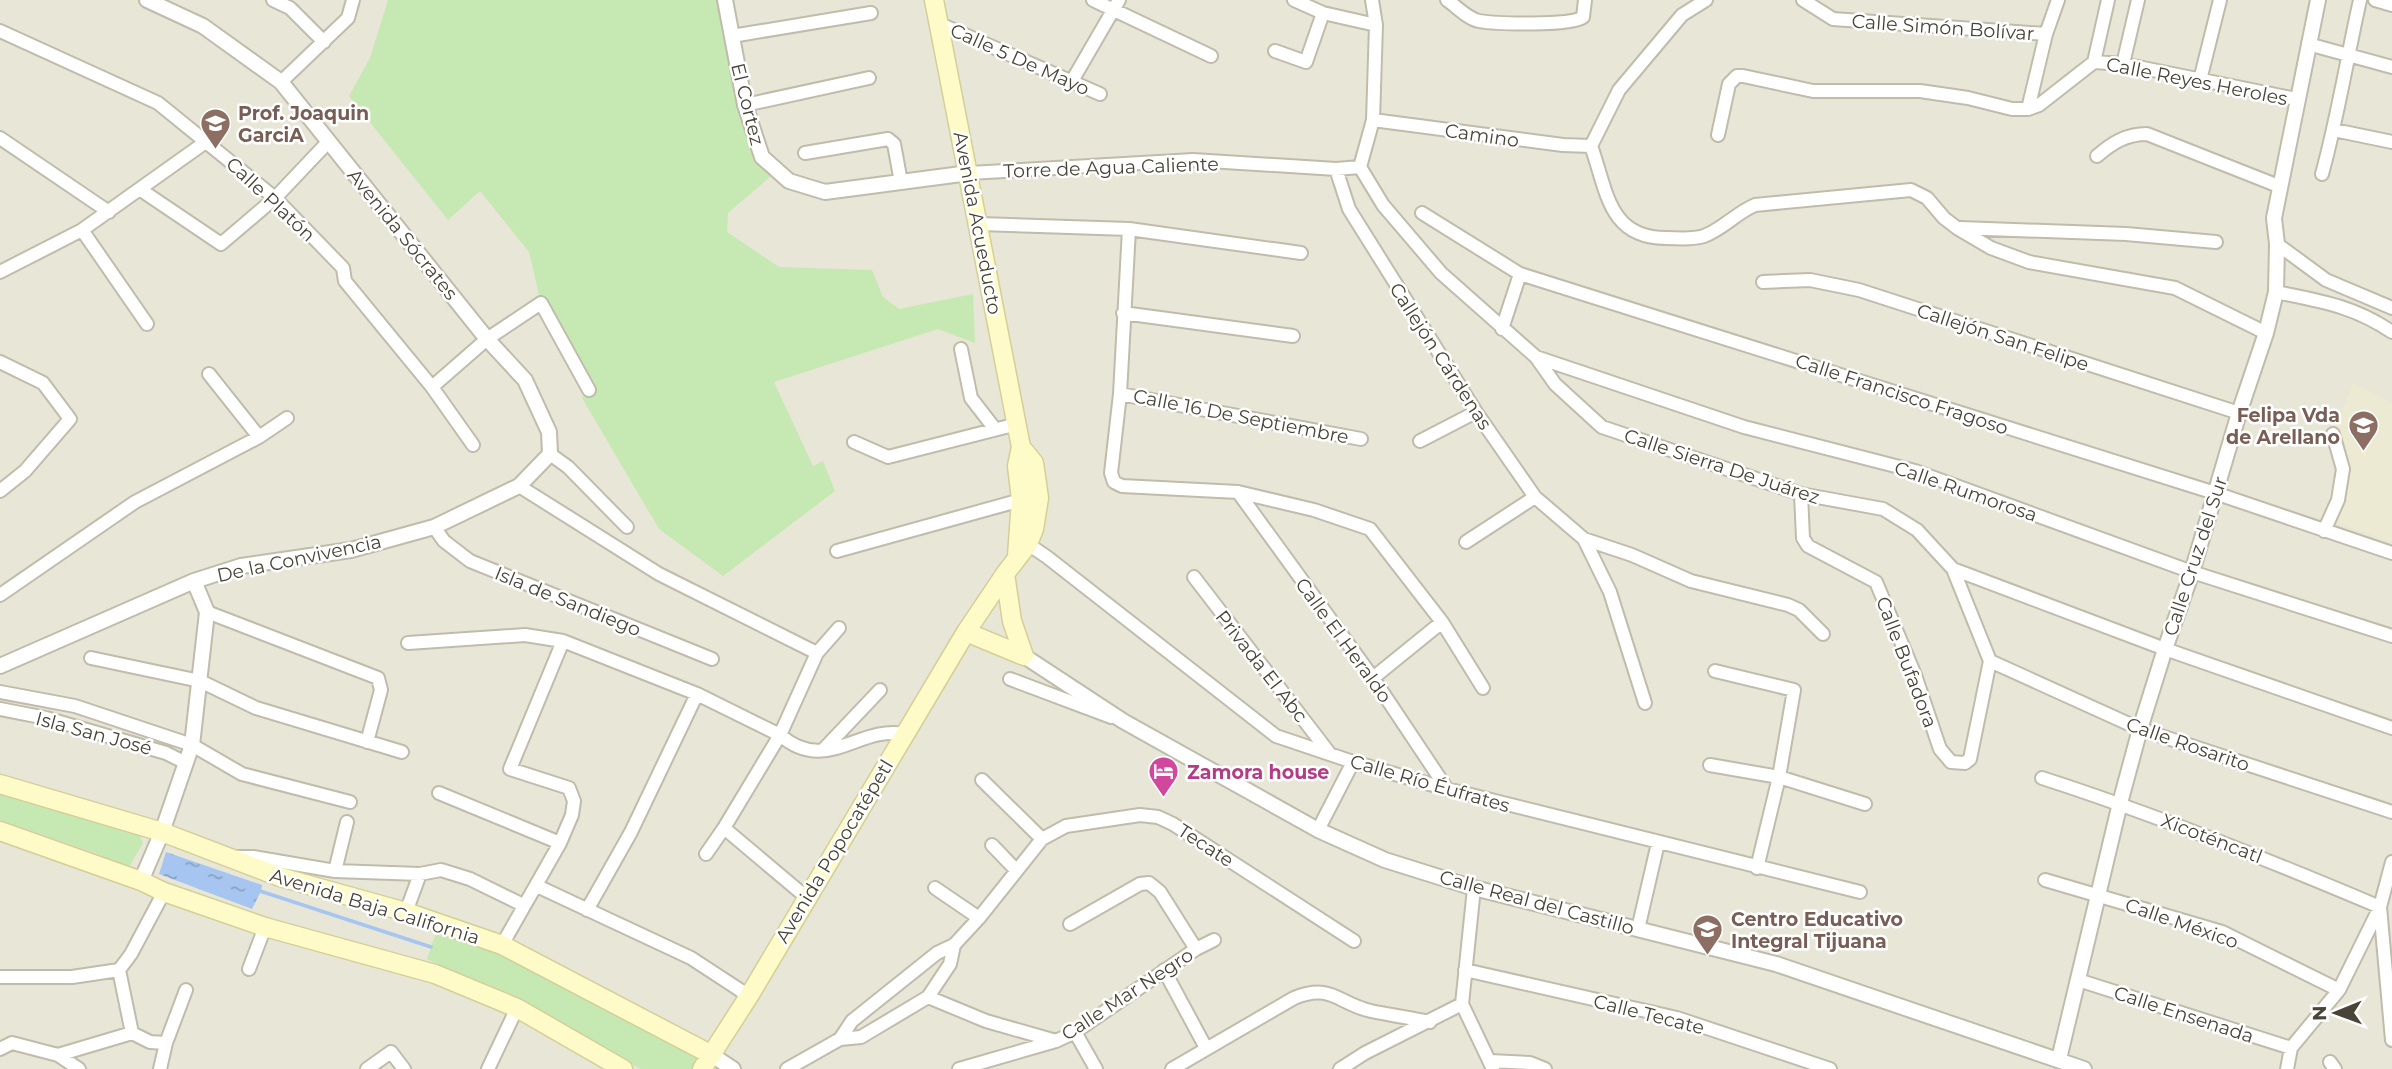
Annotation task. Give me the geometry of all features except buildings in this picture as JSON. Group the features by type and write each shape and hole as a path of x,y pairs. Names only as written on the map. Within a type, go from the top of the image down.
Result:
{"main road":[{"name":"Avenida Acueducto","path":"934,0 1021,447 1017,466 1021,500 1021,546"},
{"name":"Avenida Acueducto","path":"965,632 1034,529 1039,498 1034,463 1021,447"},
{"path":"1004,574 1012,621 1024,656"},
{"path":"965,632 1024,656"},
{"name":"Avenida Popocatépetl","path":"707,1062 965,632"},
{"name":"Avenida Baja California","path":"0,784 162,832 221,857 280,877 407,912 502,945 707,1062"},
{"path":"0,831 265,927 435,974 517,1008 623,1069"}],"street":[{"name":"Avenida Sócrates","path":"147,0 203,26 281,82 487,339 525,380 549,432 550,454"},
{"path":"273,0 290,8 324,41"},
{"path":"281,82 348,18 353,0"},
{"name":"El Cortez","path":"725,0 745,105 762,157 789,181 825,192 969,173"},
{"path":"1093,0 1116,5 1211,56"},
{"path":"1294,0 1324,13 1376,25"},
{"path":"1371,0 1376,25 1374,120 1360,167 1383,205 1441,273 1536,357"},
{"path":"1447,0 1476,21 1562,23 1577,22 1583,17 1585,0"},
{"path":"1706,0 1682,15 1619,90 1591,146 1615,213 1627,228 1639,235 1658,238 1702,237 1755,205 1910,190 1927,198 1956,228 1991,248 2029,262 2175,288 2266,333"},
{"name":"Calle Simón Bolívar","path":"1803,0 1833,19 2046,34"},
{"path":"1718,135 1729,84 1737,76 1749,76 1813,91 1920,91 1968,98 2012,109 2028,109 2046,34 2058,0"},
{"path":"2094,62 2108,0"},
{"path":"2123,64 2138,0"},
{"path":"2200,80 2220,0"},
{"name":"Calle Cruz del Sur","path":"2059,1064 2140,729 2192,572 2239,413 2266,333 2276,292 2277,244 2274,218 2318,0"},
{"path":"2322,174 2334,130 2360,0"},
{"path":"2375,0 2392,5"},
{"path":"1072,81 1116,5"},
{"path":"732,36 871,13"},
{"path":"1275,51 1307,62 1324,13"},
{"name":"Calle 5 De Mayo","path":"940,24 1100,94"},
{"name":"Calle Platón","path":"0,32 159,103 275,198 344,268 345,281 432,387 473,445"},
{"path":"2308,44 2392,67"},
{"name":"Calle Reyes Heroles","path":"2028,109 2039,105 2094,62 2123,64 2297,99"},
{"path":"745,105 869,78"},
{"name":"Camino","path":"1374,120 1563,145 1591,146"},
{"path":"2334,130 2392,142"},
{"path":"2097,156 2124,137 2147,134 2281,187"},
{"path":"0,138 109,212"},
{"path":"805,153 888,139 894,144 901,182"},
{"path":"0,258 5,270 82,230 207,141"},
{"path":"141,190 220,244 275,198 329,141"},
{"name":"Torre de Agua Caliente","path":"969,173 1194,160 1336,169"},
{"path":"1336,169 1360,167"},
{"name":"Callejón Cárdenas","path":"1336,169 1349,209 1476,412 1535,497 1584,539 1611,592 1645,703"},
{"name":"Calle Francisco Fragoso","path":"1422,213 1520,274 2215,493 2392,553"},
{"path":"978,224 1129,229 1301,253"},
{"path":"1956,228 2126,234 2216,242"},
{"path":"1129,229 1120,394 1111,473 1114,482 1122,486 1238,492 1314,510 1370,529 1442,622 1483,688"},
{"path":"82,230 147,324"},
{"path":"2277,244 2326,280 2388,306 2377,322"},
{"path":"1502,328 1520,274"},
{"name":"Callejón San Felipe","path":"1763,282 1810,280 1859,290 2239,413"},
{"path":"2276,292 2336,303 2392,332"},
{"path":"432,387 487,339 541,303 589,390"},
{"path":"1123,313 1293,336"},
{"path":"961,349 971,398 995,429"},
{"name":"Calle Sierra De Juárez","path":"1536,357 1555,384 1602,427 1801,494 1883,509 1917,530 1953,569 2165,649 2392,728"},
{"name":"Calle Rumorosa","path":"1536,357 1744,427 1915,471 2192,572 2392,636"},
{"path":"0,362 43,383 70,419 25,471 0,491"},
{"path":"209,374 259,437"},
{"name":"Calle 16 De Septiembre","path":"1120,394 1362,439"},
{"path":"1420,441 1476,412"},
{"path":"0,595 135,502 259,437 287,418"},
{"path":"855,442 888,457 1017,424"},
{"path":"2324,531 2338,500 2343,469 2333,434"},
{"path":"550,454 568,467 627,527"},
{"name":"De la Convivencia","path":"0,666 194,581 241,566 351,550 434,527 520,486 550,454"},
{"path":"520,486 659,575 817,653"},
{"name":"Calle El Heraldo","path":"1238,492 1373,678 1447,789"},
{"name":"Calle Bufadora","path":"1801,494 1803,538 1808,545 1877,582 1915,675 1940,749 1951,762 1965,763 1970,759 1990,661"},
{"path":"1466,542 1535,497"},
{"path":"837,551 1021,500"},
{"name":"Isla de Sandiego","path":"434,527 444,541 470,561 712,659"},
{"path":"1584,539 1632,555 1691,581 1788,605 1799,610 1823,634"},
{"name":"Calle Río Éufrates","path":"1021,546 1276,736 1447,789 1860,892"},
{"path":"1953,569 1990,661"},
{"name":"Privada El Abc","path":"1194,577 1330,754"},
{"path":"141,881 162,832 192,746 207,612 194,581"},
{"path":"207,612 378,678 381,690 366,742"},
{"path":"1373,678 1442,622"},
{"path":"706,854 780,734 817,653 839,628"},
{"path":"408,642 525,635 563,641 697,694 780,734 792,745 800,748 841,748 881,733 904,734"},
{"path":"502,945 523,905 537,886 572,815 574,801 569,788 510,769 563,641"},
{"name":"Calle Real del Castillo","path":"1024,656 1123,721 1318,830 1385,860 1474,888 1776,964 2059,1064 2084,1069"},
{"path":"91,657 200,681 256,708 402,752"},
{"name":"Calle Rosarito","path":"1990,661 2140,729 2392,812"},
{"path":"1715,671 1794,690 1779,777 1757,868"},
{"path":"1010,679 1123,721"},
{"path":"824,749 880,690"},
{"path":"0,692 75,706 192,746 242,774 350,802"},
{"path":"587,910 631,832 697,694"},
{"name":"Isla San José","path":"0,709 46,718 166,752 186,763"},
{"path":"1318,830 1353,762"},
{"path":"1710,765 1779,777 1865,804"},
{"name":"Xicoténcatl","path":"2042,778 2120,803 2380,907"},
{"path":"840,1039 852,1021 937,953 954,945 1042,839 982,780"},
{"path":"439,793 560,843"},
{"name":"Tecate","path":"1042,839 1066,826 1140,815 1158,817 1173,824 1354,941"},
{"path":"335,871 347,822"},
{"path":"724,828 806,897"},
{"path":"1638,929 1658,843"},
{"path":"992,845 1016,870"},
{"path":"221,857 253,857 335,871 420,874 441,870 470,879 523,905"},
{"path":"2287,1069 2291,1048 2339,990 2380,907 2392,862"},
{"path":"407,912 420,874"},
{"name":"Calle México","path":"2045,880 2222,932 2339,990"},
{"path":"1070,924 1140,884 1149,883 1160,892 1196,948"},
{"path":"537,886 691,958 749,996"},
{"path":"935,888 979,918"},
{"path":"1474,888 1462,1004 1491,1065 1530,1063 1545,1069"},
{"path":"0,977 72,977 119,970 131,954 164,892"},
{"path":"2380,907 2392,1040"},
{"path":"249,969 265,927"},
{"name":"Calle Mar Negro","path":"959,1069 1056,1041 1076,1032 1196,948 1214,940"},
{"path":"787,1069 840,1039 861,1037 928,997 950,964 954,945"},
{"path":"119,970 132,1033"},
{"path":"1164,970 1206,1048"},
{"name":"Calle Tecate","path":"1465,970 1677,1018 1830,1069"},
{"name":"Calle Ensenada","path":"2078,980 2291,1048"},
{"path":"160,1069 166,1043 186,990"},
{"path":"1172,1069 1294,998 1315,991 1325,992 1368,1010 1430,1022"},
{"path":"928,997 986,1021 1056,1041"},
{"path":"1340,1069 1365,1053 1462,1004"},
{"path":"488,1069 517,1008"},
{"path":"1076,1032 1096,1069"},
{"path":"58,1055 132,1033 150,1042 166,1043"},
{"path":"0,1049 12,1043 58,1055 79,1069"},
{"path":"367,1069 391,1052 404,1069"},
{"name":"Avenida Baja California","path":"707,1062 733,1069"}],"shaded area":[{"path":"0,0 2392,0 2392,1069 0,1069"},
{"name":"Felipa Vda de Arellano","path":"2353,383 2392,403 2392,542 2324,518 2338,464 2330,443"}],"green space":[{"path":"388,0 725,0 762,157 777,171 728,213 727,232 779,267 872,270 883,297 899,309 973,294 975,343 938,329 774,382 813,466 823,461 835,491 723,576 659,529 582,398 589,389 541,303 529,252 480,191 448,220 349,96 370,58"},
{"path":"0,792 139,834 143,843 129,867 0,820"},
{"path":"437,930 493,951 654,1035 698,1054 701,1060 696,1069 641,1069 511,999 427,959"}],"water":[{"path":"166,852 262,885 252,909 159,874"}],"waterway":[{"path":"257,890 431,947"}],"place":[{"name":"Prof. Joaquin GarciA","path":"215,151"},
{"name":"Felipa Vda de Arellano","path":"2363,453"},
{"name":"Zamora house","path":"1164,799"},
{"name":"Centro Educativo Integral Tijuana","path":"1708,957"}]}
